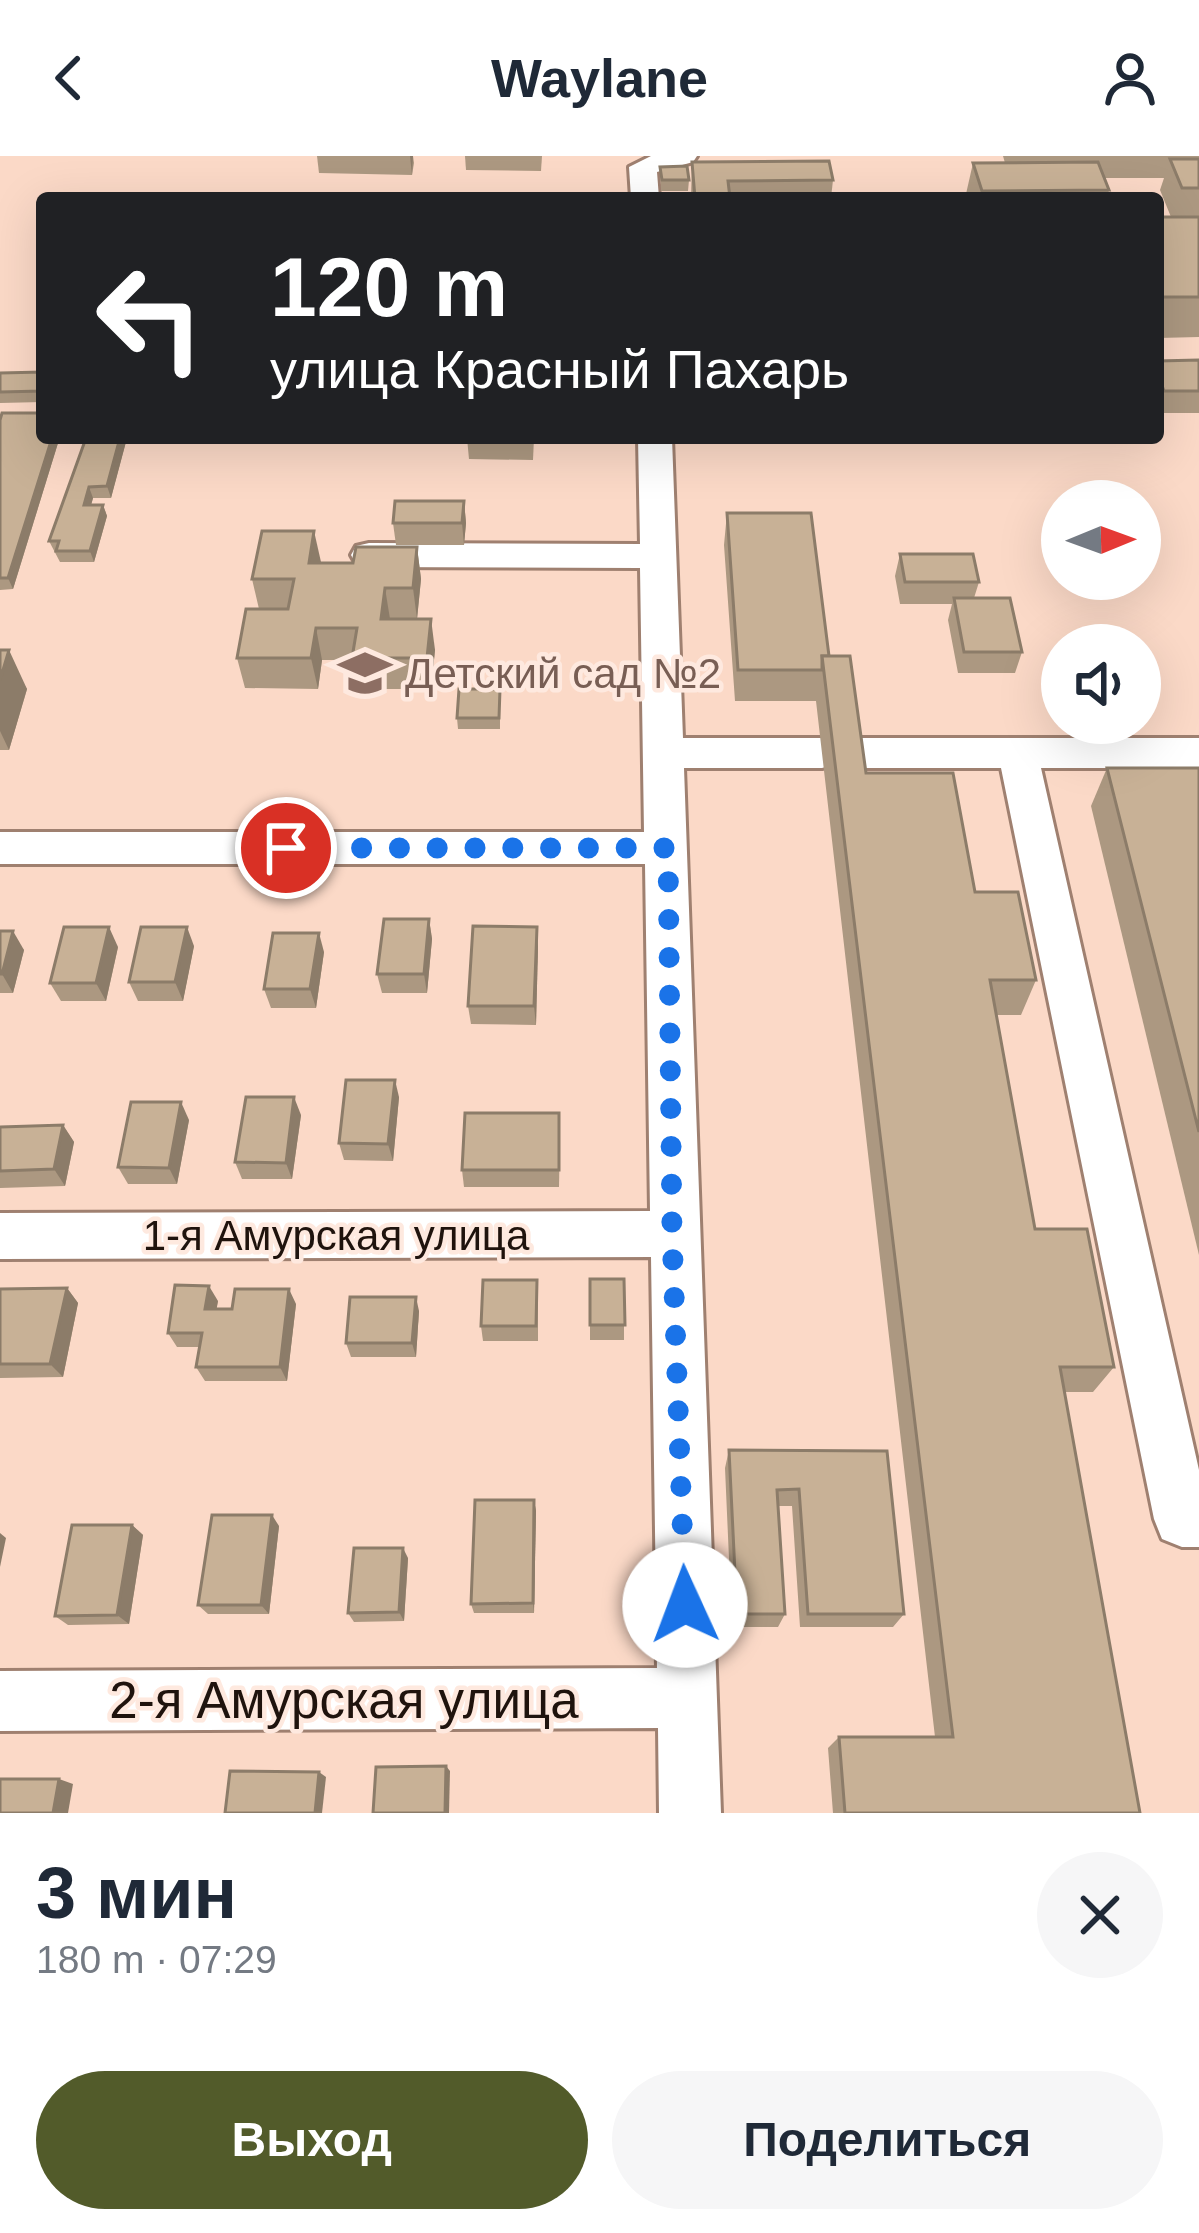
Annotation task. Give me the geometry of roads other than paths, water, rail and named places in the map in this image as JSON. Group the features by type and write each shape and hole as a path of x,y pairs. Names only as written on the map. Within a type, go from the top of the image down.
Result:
{"street":[{"path":"644,179 683,156"},
{"path":"655,444 690,1813"},
{"path":"368,555 660,556"},
{"path":"666,753 1199,753"},
{"path":"1018,753 1182,1519 1199,1519"},
{"path":"0,848 668,848"},
{"name":"1-я Амурская улица","path":"0,1236 672,1234"},
{"name":"2-я Амурская улица","path":"0,1701 688,1697"}],"place":[{"name":"Детский сад №2","path":"365,673"}]}
